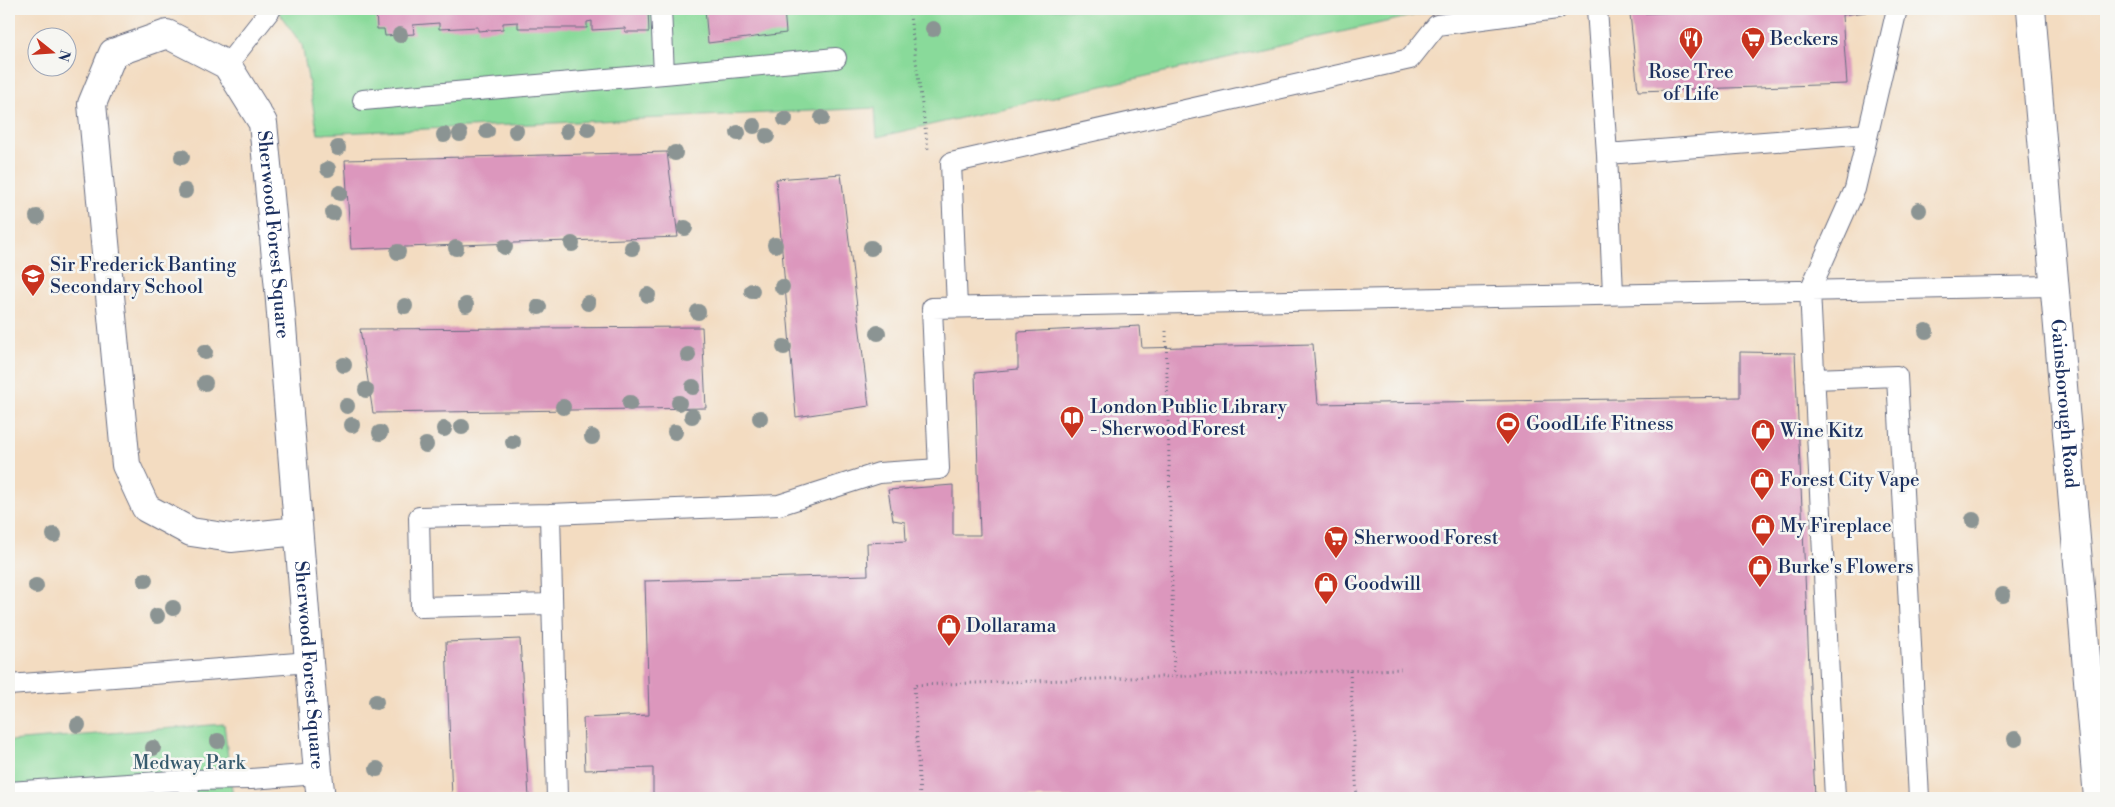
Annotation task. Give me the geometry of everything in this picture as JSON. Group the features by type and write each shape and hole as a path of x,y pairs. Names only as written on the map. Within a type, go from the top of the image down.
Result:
{"street":[{"name":"Gainsborough Road","path":"2031,9 2053,286 2098,798"},
{"path":"227,65 167,34 113,53 92,104 126,464 146,508 191,532 231,538 298,531"},
{"name":"Sherwood Forest Square","path":"227,65 263,123 279,289 320,786"}],"lane":[{"path":"227,65 272,9"},
{"path":"660,9 664,74"},
{"path":"957,308 951,163 1410,59 1437,25 1558,9"},
{"path":"1597,9 1607,154 1613,294"},
{"path":"1835,798 1810,290 1855,189 1897,9"},
{"path":"363,100 836,58"},
{"path":"1607,154 1868,134"},
{"path":"552,604 421,607 418,516 550,514 779,505 879,473 940,469 932,308 2053,286"},
{"path":"1814,378 1897,376 1919,798"},
{"path":"550,514 557,798"},
{"path":"9,685 310,662"},
{"path":"9,792 189,789 251,779 320,786"}],"path":[{"path":"909,9 928,154"},
{"path":"1166,303 1174,676"},
{"path":"920,798 914,685 1401,668"},
{"path":"1350,671 1357,798"}],"green space":[{"path":"276,9 1443,9 877,137 875,108 318,134 302,45"},
{"name":"Medway Park","path":"224,724 233,798 9,798 9,741"}],"building":[{"path":"376,9 648,9 649,32 625,32 625,28 592,30 592,21 587,22 587,28 518,28 518,22 503,23 503,29 478,31 478,27 439,29 439,23 413,25 414,34 385,36 384,29 377,29"},
{"path":"705,9 784,9 786,33 708,43"},
{"path":"1707,9 1867,9 1867,12 1842,15 1847,84 1638,91 1630,14 1707,11"},
{"path":"667,152 678,237 351,249 345,160"},
{"path":"841,174 869,406 796,417 776,179"},
{"name":"Sherwood Forest","path":"1140,326 1142,348 1313,344 1318,404 1740,397 1740,352 1795,353 1815,798 653,798 653,768 585,770 583,718 649,715 645,581 868,575 867,543 906,541 905,522 893,520 888,490 953,485 953,535 980,535 975,373 1018,369 1018,332"},
{"path":"702,327 706,408 373,413 360,329"},
{"path":"520,639 529,798 452,798 446,642"}],"place":[{"name":"Rose Tree of Life","path":"1691,60"},
{"name":"Beckers","path":"1753,60"},
{"name":"Sir Frederick Banting Secondary School","path":"33,297"},
{"name":"London Public Library - Sherwood Forest","path":"1072,439"},
{"name":"GoodLife Fitness","path":"1508,445"},
{"name":"Wine Kitz","path":"1763,452"},
{"name":"Forest City Vape","path":"1762,501"},
{"name":"My Fireplace","path":"1763,547"},
{"name":"Sherwood Forest","path":"1336,559"},
{"name":"Burke's Flowers","path":"1760,588"},
{"name":"Goodwill","path":"1326,605"},
{"name":"Dollarama","path":"949,647"}]}
